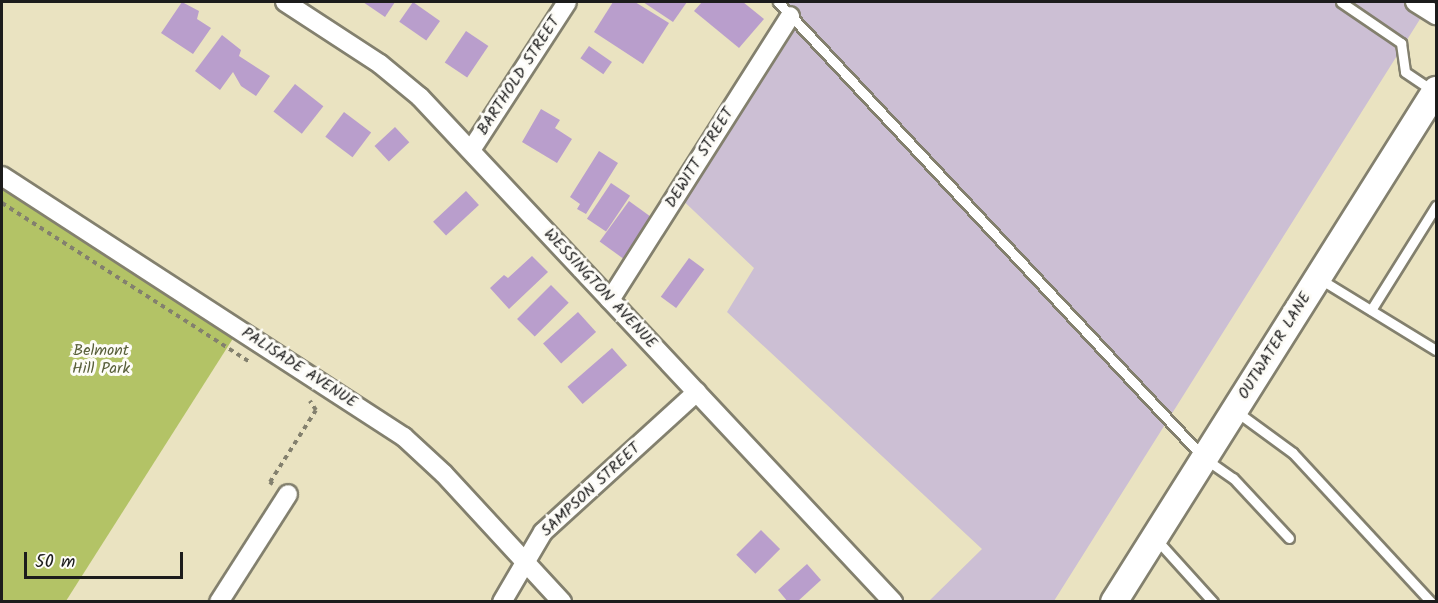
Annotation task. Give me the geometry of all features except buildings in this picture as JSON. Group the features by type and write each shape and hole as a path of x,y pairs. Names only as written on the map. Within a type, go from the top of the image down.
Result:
{"street":[{"name":"WESSINGTON AVENUE","path":"285,2 380,64 420,97 890,601"},
{"name":"BARTHOLD STREET","path":"471,150 567,2"},
{"path":"1415,2 1437,15"},
{"name":"DEWITT STREET","path":"610,300 784,9"},
{"name":"OUTWATER LANE","path":"1114,602 1436,91"},
{"name":"PALISADE AVENUE","path":"2,176 404,437 444,474 562,602"},
{"name":"SAMPSON STREET","path":"502,602 543,532 697,392"},
{"path":"219,602 288,494"}],"lane":[{"path":"1341,2 1401,43 1405,72 1436,91"},
{"path":"784,9 1204,458 1233,478 1288,538"},
{"path":"1371,310 1437,206"},
{"path":"1318,278 1437,350"},
{"path":"1235,410 1293,453 1431,602"},
{"path":"1155,538 1213,602"}],"path":[{"path":"2,203 262,370"},
{"path":"278,469 316,410 302,396"}],"shaded area":[{"path":"789,2 1418,2 1427,8 1054,601 929,601 982,549 727,312 754,268 674,192"}],"green space":[{"name":"Belmont Hill Park","path":"2,176 239,329 66,601 2,601"}]}
